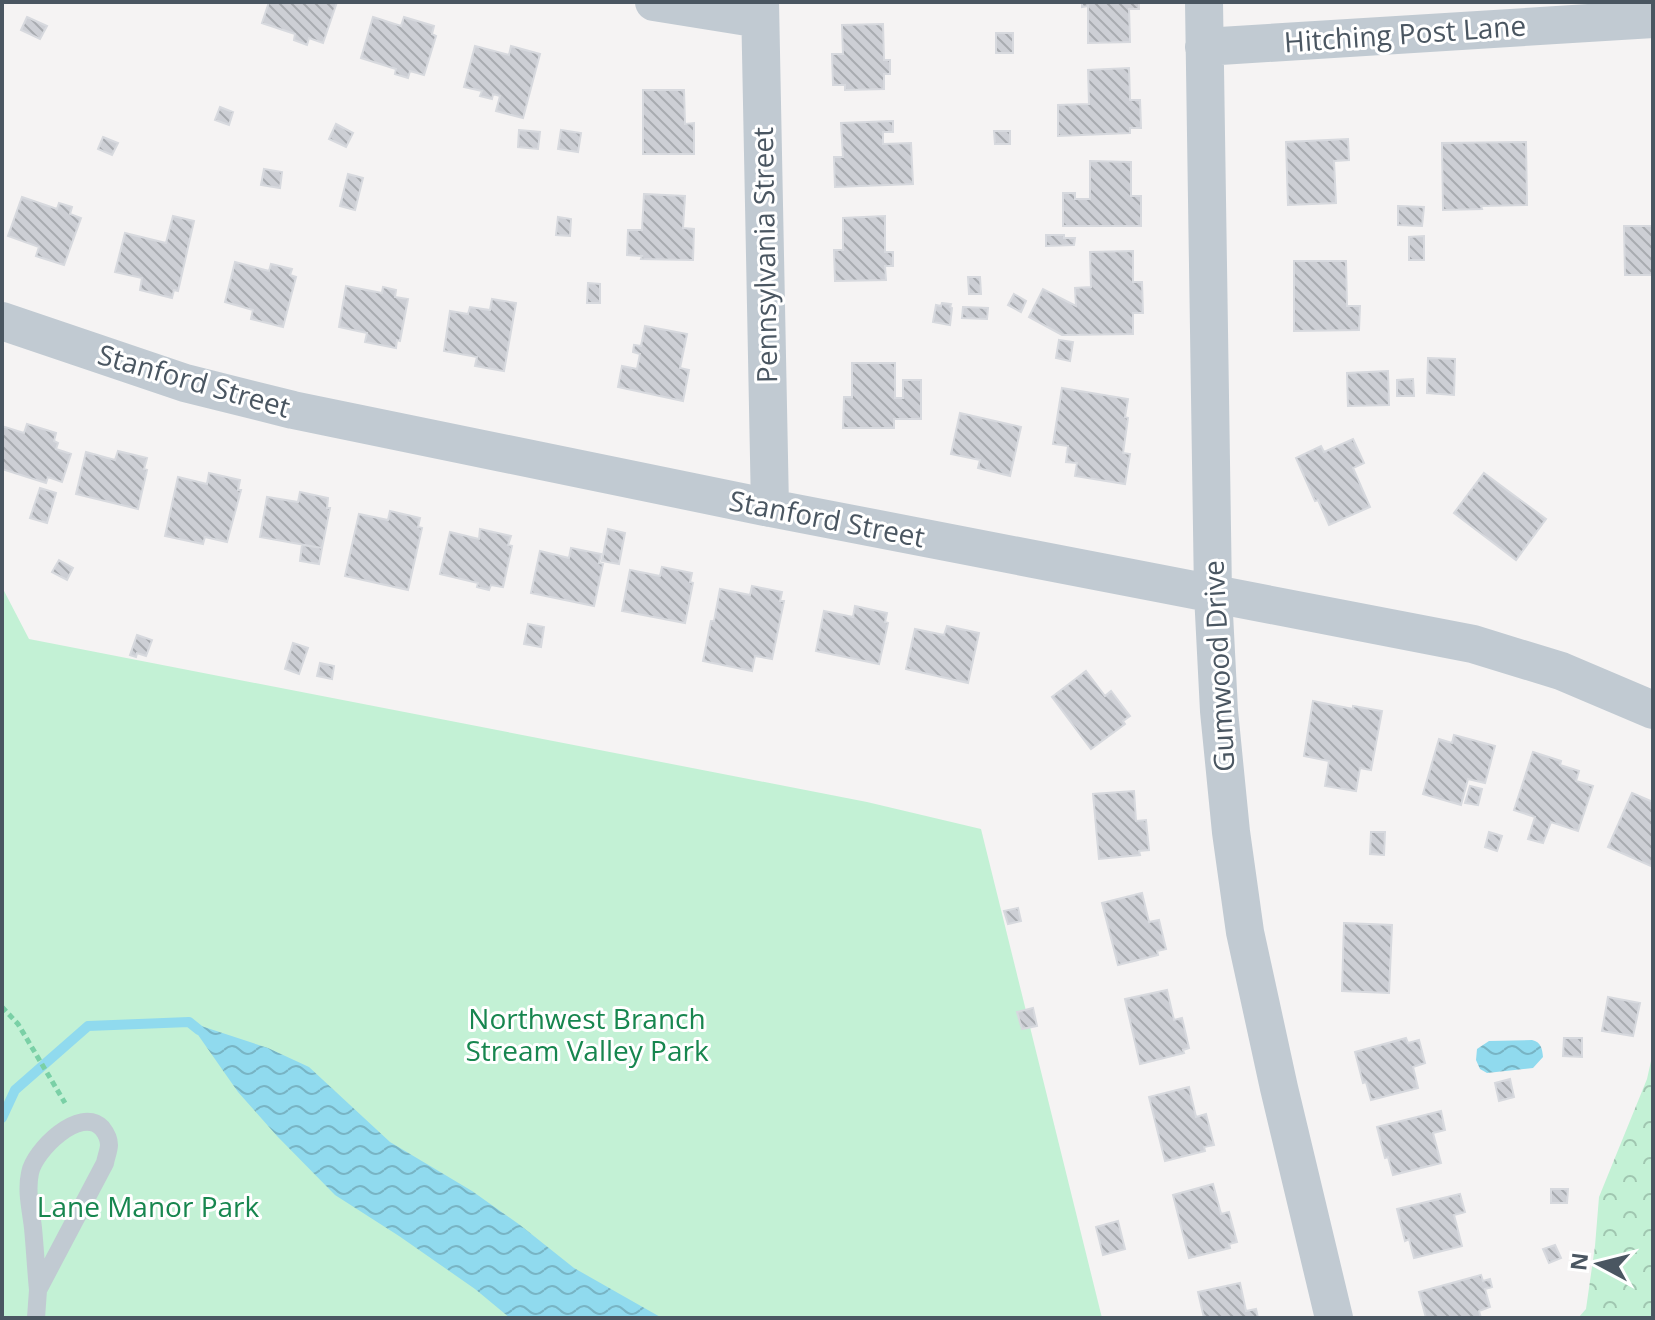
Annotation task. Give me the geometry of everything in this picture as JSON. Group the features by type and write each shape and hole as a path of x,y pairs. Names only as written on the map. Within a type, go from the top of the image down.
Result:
{"street":[{"path":"654,2 760,11"},
{"name":"Gumwood Drive","path":"1204,2 1213,594 1219,711 1245,932 1334,1318"},
{"name":"Pennsylvania Street","path":"760,11 770,508"},
{"name":"Hitching Post Lane","path":"1204,47 1653,19"},
{"name":"Stanford Street","path":"2,321 185,383 293,410 770,508 1473,644 1561,671 1653,710"}],"lane":[{"path":"36,1318 38,1290 28,1191 30,1172 46,1143 74,1125 88,1121 98,1124 107,1134 109,1145 105,1163 38,1290"}],"path":[{"path":"2,1007 18,1024 62,1095"}],"green space":[{"name":"Northwest Branch Stream Valley Park","path":"2,587 29,639 867,802 981,829 1102,1318 2,1318"},
{"path":"1653,1052 1653,1318 1578,1318 1586,1309 1599,1197 1647,1079"}],"water":[{"path":"189,1022 268,1048 309,1067 390,1142 472,1191 574,1268 662,1318 510,1318 475,1289 335,1195 238,1092"},
{"path":"1532,1040 1540,1046 1543,1057 1533,1068 1487,1073 1480,1069 1476,1060 1477,1049 1489,1041"}],"building":[{"path":"269,2 337,2 323,43 309,38 307,45 294,40 295,34 262,23"},
{"path":"1082,2 1139,2 1139,9 1129,9 1130,42 1088,43 1088,6 1082,7"},
{"path":"27,17 47,26 40,39 21,30"},
{"path":"373,17 401,26 404,17 434,26 432,34 436,36 424,75 410,71 408,78 395,74 396,69 361,58"},
{"path":"883,24 884,60 890,60 890,74 884,74 884,89 845,90 845,85 833,85 832,54 843,54 842,25"},
{"path":"996,33 1013,33 1013,53 996,53"},
{"path":"475,46 509,55 511,46 540,54 523,118 496,111 500,96 493,94 492,99 480,96 482,91 464,87"},
{"path":"1129,68 1130,100 1140,100 1141,128 1130,128 1130,133 1058,136 1058,105 1089,104 1088,70"},
{"path":"643,90 684,90 685,124 694,123 694,154 643,154"},
{"path":"220,107 233,112 229,125 215,120"},
{"path":"893,121 893,132 883,132 883,144 911,143 913,184 835,187 834,157 843,157 841,123"},
{"path":"336,124 353,133 346,147 329,139"},
{"path":"519,130 540,132 538,149 518,147"},
{"path":"561,130 581,133 578,152 558,149"},
{"path":"994,131 1010,131 1010,144 995,144"},
{"path":"103,137 118,143 112,155 98,149"},
{"path":"1348,139 1349,160 1334,161 1336,203 1288,205 1286,142"},
{"path":"1526,142 1527,205 1443,210 1442,143"},
{"path":"1090,161 1131,162 1131,196 1141,196 1141,226 1063,226 1063,193 1075,193 1075,199 1090,199"},
{"path":"264,169 282,172 280,188 261,185"},
{"path":"348,174 363,178 355,210 340,206"},
{"path":"644,194 685,196 683,228 694,229 693,260 641,259 642,256 627,255 628,230 642,230"},
{"path":"22,197 57,209 59,203 72,207 70,214 81,218 64,265 36,256 39,247 8,236"},
{"path":"1398,206 1424,207 1422,226 1398,225"},
{"path":"173,216 194,221 178,291 174,290 172,298 140,290 142,278 115,272 125,233 166,243"},
{"path":"885,216 885,252 893,252 893,266 885,266 886,280 835,281 834,250 843,250 843,218"},
{"path":"558,217 571,219 570,236 556,235"},
{"path":"1624,226 1653,226 1653,275 1625,275"},
{"path":"1046,235 1075,238 1074,245 1046,246"},
{"path":"1424,236 1424,260 1409,260 1409,237"},
{"path":"1133,251 1133,282 1142,282 1143,313 1133,313 1133,334 1062,335 1029,317 1043,289 1076,306 1075,288 1091,287 1090,252"},
{"path":"1294,261 1346,261 1347,306 1360,306 1359,330 1294,331"},
{"path":"235,262 269,271 271,264 292,269 290,275 296,277 283,327 251,319 253,310 225,302"},
{"path":"968,277 980,277 981,294 969,294"},
{"path":"588,283 600,284 600,303 587,303"},
{"path":"346,286 382,293 383,287 396,290 395,297 408,299 396,348 365,342 367,333 339,327"},
{"path":"1014,294 1026,301 1021,312 1008,305"},
{"path":"492,299 516,303 504,371 475,366 477,357 444,351 450,311 468,314 470,307 490,310"},
{"path":"942,303 951,304 950,325 933,322 936,305 941,306"},
{"path":"963,307 988,308 987,319 962,318"},
{"path":"645,326 687,334 680,368 689,370 683,401 618,387 622,366 637,369 640,354 633,352 634,345 641,346"},
{"path":"1059,340 1073,342 1070,361 1056,358"},
{"path":"1428,358 1455,359 1454,395 1427,393"},
{"path":"852,363 895,363 895,398 903,398 903,380 921,380 921,419 894,419 894,428 843,428 844,397 852,397"},
{"path":"1388,371 1389,405 1348,406 1347,373"},
{"path":"1413,379 1414,396 1397,396 1397,380"},
{"path":"1062,388 1128,399 1123,453 1130,454 1125,484 1075,476 1077,463 1066,462 1068,446 1053,444"},
{"path":"960,413 1021,427 1010,476 978,468 980,460 951,454"},
{"path":"27,424 56,433 56,449 71,454 62,482 48,477 46,483 2,469 2,426 24,433"},
{"path":"1353,439 1364,463 1353,468 1370,507 1329,525 1296,458 1321,446 1324,452"},
{"path":"118,451 147,458 138,509 76,494 86,452 115,460"},
{"path":"209,473 240,480 238,490 241,490 227,542 205,537 203,544 165,536 178,477 207,484"},
{"path":"1484,473 1546,519 1516,560 1454,513"},
{"path":"40,488 56,493 47,523 30,518"},
{"path":"300,492 328,498 327,508 330,508 322,548 260,537 267,497 298,502"},
{"path":"390,511 420,518 418,527 422,528 408,590 345,576 359,514 388,520"},
{"path":"480,529 511,536 508,545 512,546 503,587 491,585 489,590 477,587 478,583 440,574 450,532 479,539"},
{"path":"608,529 625,533 619,564 602,561"},
{"path":"302,545 322,548 319,564 300,561"},
{"path":"571,548 601,554 599,563 603,564 594,606 531,593 540,551 569,558"},
{"path":"59,560 73,568 67,580 52,572"},
{"path":"662,567 692,573 685,623 622,611 630,570 660,576"},
{"path":"752,586 782,592 780,601 784,601 772,659 755,656 752,671 703,661 720,589 750,595"},
{"path":"855,606 887,613 885,622 888,623 879,664 816,651 824,611 853,617"},
{"path":"528,624 544,627 541,647 524,644"},
{"path":"947,626 979,633 968,683 906,669 915,629 944,635"},
{"path":"137,635 152,640 146,656 137,653 136,657 130,655"},
{"path":"293,643 308,648 299,674 285,669"},
{"path":"320,663 334,666 332,679 317,676"},
{"path":"1086,671 1105,696 1111,691 1130,716 1123,721 1125,724 1091,749 1052,697"},
{"path":"1313,701 1382,711 1371,770 1360,768 1356,791 1325,786 1329,761 1304,756"},
{"path":"1454,735 1495,746 1485,783 1468,779 1461,805 1423,794 1439,739 1452,743"},
{"path":"1533,752 1579,771 1576,781 1593,786 1578,831 1551,822 1543,843 1528,839 1535,817 1514,810"},
{"path":"1470,786 1482,789 1478,805 1465,803"},
{"path":"1134,791 1136,821 1146,820 1149,850 1139,851 1140,855 1099,859 1093,794"},
{"path":"1632,793 1653,802 1653,867 1608,847"},
{"path":"1371,832 1385,832 1384,855 1370,854"},
{"path":"1489,832 1502,836 1497,851 1485,847"},
{"path":"1142,893 1149,922 1159,920 1166,949 1157,951 1158,955 1118,965 1102,903"},
{"path":"1018,908 1021,921 1008,924 1004,911"},
{"path":"1344,923 1392,925 1389,993 1342,991"},
{"path":"1167,990 1174,1020 1182,1018 1189,1048 1183,1050 1184,1053 1140,1064 1125,999"},
{"path":"1608,997 1640,1003 1633,1036 1602,1031"},
{"path":"1033,1008 1037,1026 1022,1029 1017,1012"},
{"path":"1406,1038 1408,1043 1419,1040 1425,1063 1413,1067 1418,1088 1371,1100 1355,1052"},
{"path":"1564,1038 1582,1038 1582,1057 1563,1056"},
{"path":"1510,1079 1514,1097 1499,1101 1495,1083"},
{"path":"1189,1087 1196,1117 1206,1114 1214,1145 1204,1147 1205,1151 1165,1161 1149,1097"},
{"path":"1441,1111 1445,1130 1433,1133 1441,1163 1393,1175 1377,1127"},
{"path":"1213,1184 1221,1214 1229,1212 1237,1242 1229,1244 1230,1248 1189,1258 1173,1195"},
{"path":"1551,1189 1568,1189 1567,1203 1551,1203"},
{"path":"1460,1194 1465,1212 1454,1215 1462,1246 1414,1258 1409,1239 1405,1241 1397,1209"},
{"path":"1118,1221 1125,1249 1103,1255 1096,1227"},
{"path":"1555,1245 1561,1258 1549,1263 1543,1249"},
{"path":"1481,1275 1483,1281 1490,1279 1492,1287 1485,1289 1490,1307 1479,1311 1481,1318 1426,1318 1419,1292"},
{"path":"1240,1283 1246,1311 1256,1309 1258,1318 1204,1318 1198,1292"}],"waterway":[{"path":"2,1118 15,1090 88,1026 189,1022 199,1030"}],"park label":[{"name":"Lane Manor Park","path":"148,1207"}]}
